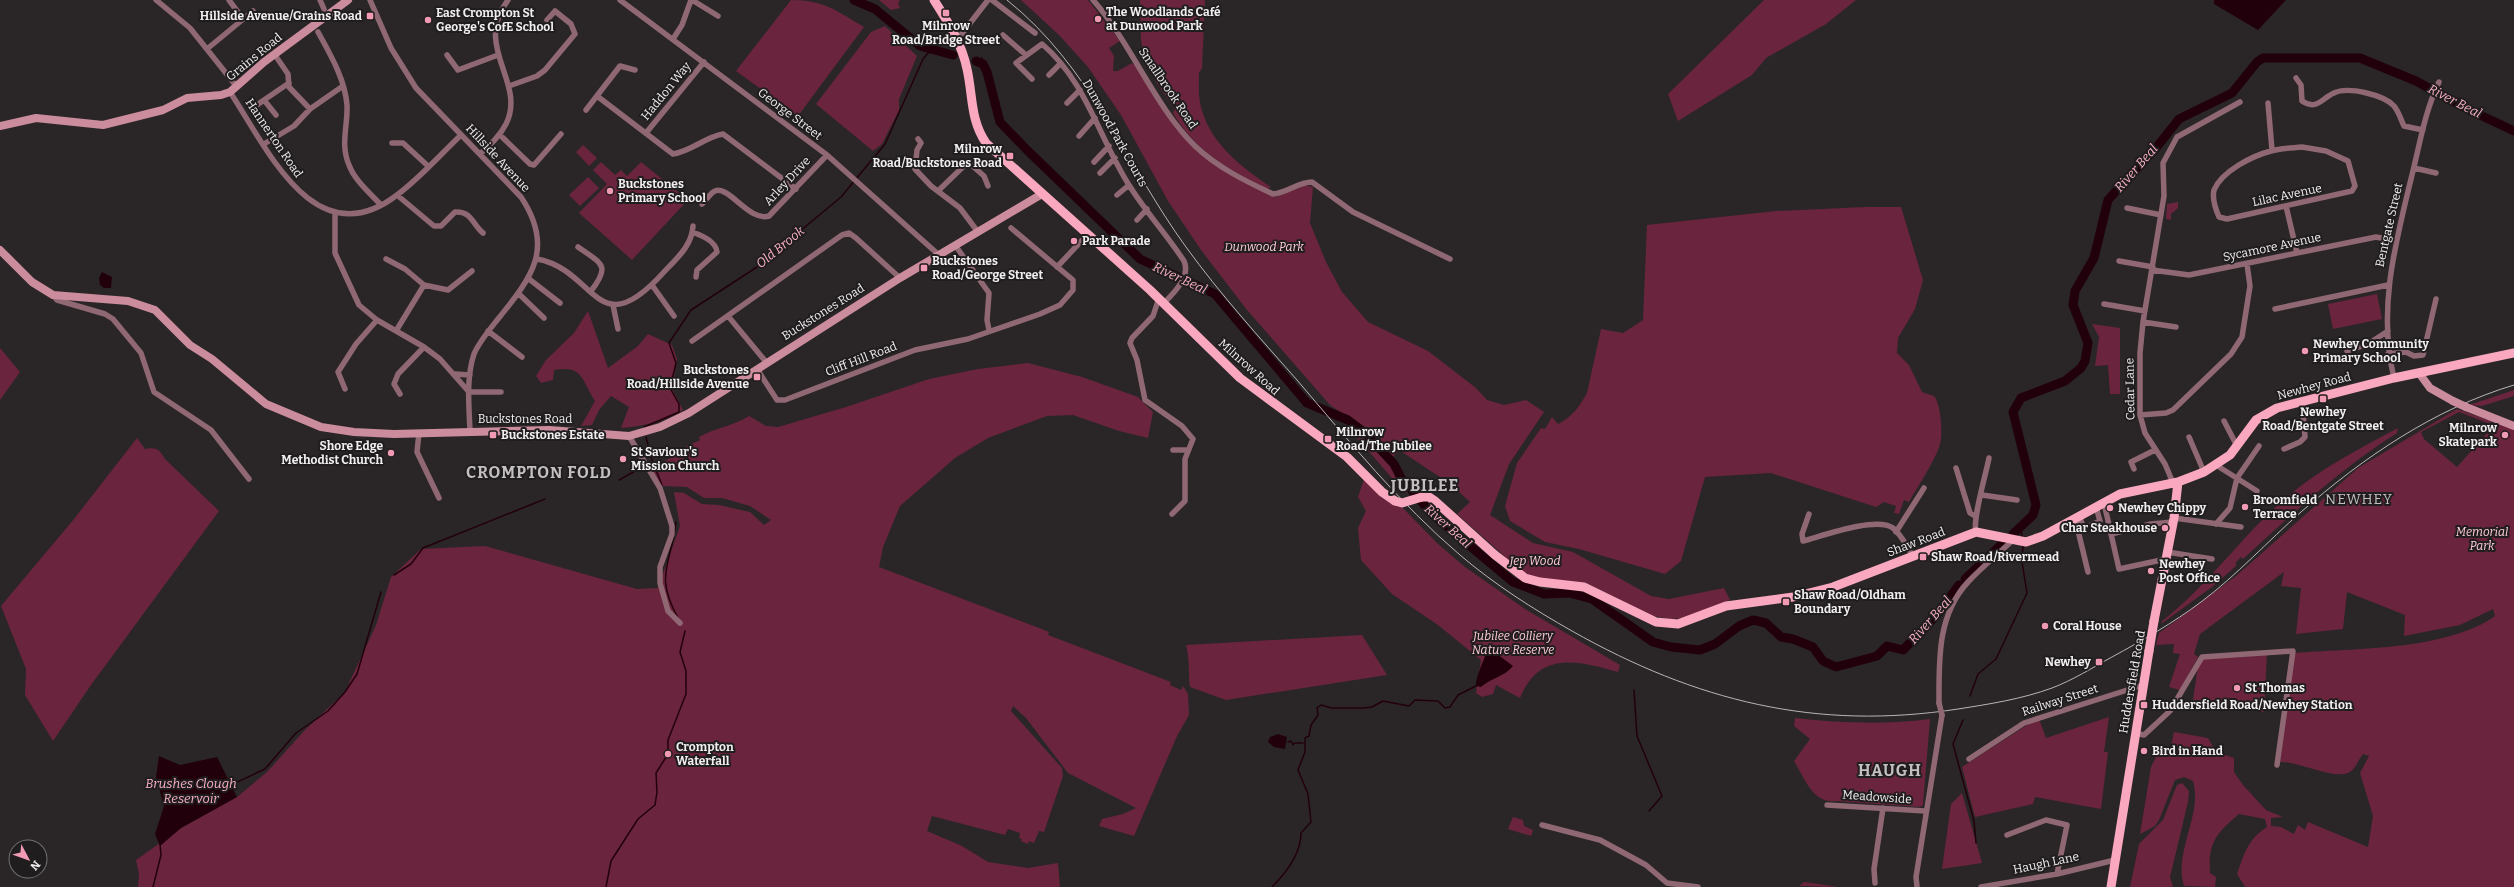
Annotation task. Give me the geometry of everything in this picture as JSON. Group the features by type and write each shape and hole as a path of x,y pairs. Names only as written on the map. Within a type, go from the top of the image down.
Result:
{"main road":[{"name":"Grains Road","path":"0,126 36,118 103,125 163,110 187,98 212,97 233,89 264,62 348,0"},
{"name":"Milnrow Road","path":"934,0 957,40 967,69 973,114 981,135 1042,194 1162,301 1240,378 1347,457 1382,492 1395,502 1402,503 1422,497 1429,497 1495,555 1525,578 1540,582 1584,587 1656,622"},
{"name":"Buckstones Road","path":"0,250 32,282 53,295 128,301 147,306 165,319 190,345 212,358 266,404 321,427 364,433 561,430 629,436 660,427 680,418 900,278 1042,194"},
{"name":"Newhey Road","path":"2176,482 2204,472 2230,455 2260,416 2302,400 2394,378 2514,353"},
{"path":"2419,373 2430,388 2453,401 2514,426"},
{"path":"1976,532 2026,542 2037,538 2120,494 2176,482"},
{"name":"Huddersfield Road","path":"2111,887 2143,685 2166,555 2174,520 2176,482"},
{"name":"Shaw Road","path":"1656,622 1678,624 1726,606 1813,592 1833,587 1976,532"}],"street":[{"name":"Hannerton Road","path":"156,0 182,20 206,49 233,89 264,144 294,187 312,203 335,213 353,215 381,205 397,195 461,134"},
{"path":"230,0 243,19"},
{"path":"320,0 324,9"},
{"name":"Hillside Avenue","path":"370,0 403,70 416,88 516,191 529,210 537,230 537,259 529,279 519,294 488,331 474,354 470,375 469,392 470,431"},
{"path":"480,154 500,135 511,110 509,86 498,55 495,40 496,22 508,0"},
{"path":"673,39 682,25 692,0 718,16"},
{"path":"957,40 988,0"},
{"path":"992,0 1035,33"},
{"name":"Smallbrook Road","path":"1093,0 1109,20 1174,120 1195,146 1209,158 1231,173 1273,194 1280,193 1307,182 1312,182 1353,212 1450,259"},
{"name":"George Street","path":"622,1 827,155 858,181 939,255"},
{"path":"206,49 253,11"},
{"path":"509,86 541,73 575,34 571,24 555,11 547,20"},
{"path":"318,32 330,52 343,86 347,106 343,143 348,165 355,177 381,205"},
{"path":"1003,35 1026,55"},
{"name":"Dunwood Park Courts","path":"1032,79 1016,63 1042,44 1080,90 1129,185 1184,261 1186,271 1180,284 1162,301"},
{"path":"447,55 458,70 498,55"},
{"path":"277,58 288,73 289,87 310,109"},
{"name":"Haddon Way","path":"646,133 704,62"},
{"path":"1049,75 1060,64"},
{"path":"586,110 620,66 635,70"},
{"path":"2296,78 2301,85 2302,101 2307,104 2317,105 2324,102 2334,92 2356,90 2393,105 2404,126 2423,130"},
{"name":"Bentgate Street","path":"2394,378 2388,354 2388,285 2396,241 2423,130 2433,95 2439,82"},
{"path":"257,105 289,83"},
{"path":"264,144 294,126 310,109 343,86"},
{"path":"1067,103 1080,90"},
{"path":"597,96 673,154 685,152 711,136 724,134 796,189"},
{"path":"264,100 276,115"},
{"name":"Cedar Lane","path":"2176,482 2143,429 2140,415 2140,353 2143,322 2164,196 2163,163 2177,137 2240,102"},
{"path":"2268,103 2272,150"},
{"path":"1079,136 1095,118"},
{"path":"500,135 530,164 534,165 554,138 561,134"},
{"path":"918,139 921,143 914,162 916,168 938,192 960,208 978,232"},
{"path":"392,143 403,143 428,166"},
{"path":"1094,162 1109,146"},
{"name":"Lilac Avenue","path":"2302,147 2338,155 2348,161 2352,168 2355,186 2352,192 2227,219 2219,217 2215,209 2214,191 2222,179 2235,168 2258,155 2272,150 2302,147"},
{"name":"Arley Drive","path":"702,204 714,191 719,191 726,193 755,215 767,217 775,212 827,155"},
{"path":"1100,173 1115,158"},
{"path":"938,192 968,162 984,176 988,186"},
{"path":"2414,168 2436,172"},
{"path":"1117,195 1129,185"},
{"path":"397,195 434,226 442,226 455,212 464,212 472,218 476,227 483,232"},
{"path":"2286,206 2297,253"},
{"path":"2127,208 2161,215"},
{"path":"1137,220 1147,209"},
{"path":"335,213 335,254 342,272 359,305 377,320 424,347 455,374 469,392 501,392"},
{"path":"955,245 989,293 987,320 989,330 1040,314 1060,305 1073,290 1074,285 1072,280 1011,228"},
{"path":"537,259 551,261 612,305 626,304 652,285 686,248 693,229 705,237 717,249 717,252 697,270 696,277"},
{"path":"692,342 842,235 849,234 856,238 900,278"},
{"path":"1058,267 1087,235"},
{"name":"Sycamore Avenue","path":"2119,261 2189,275 2376,237 2396,241"},
{"path":"578,247 597,260 602,269 603,276 591,291"},
{"path":"386,258 405,269 424,285 448,290 472,271"},
{"path":"2140,415 2166,413 2173,410 2238,345 2245,328 2250,286 2247,264"},
{"path":"529,279 560,303"},
{"path":"396,331 424,285"},
{"path":"652,285 674,316"},
{"path":"2275,308 2388,285"},
{"path":"519,294 544,318"},
{"path":"53,295 57,300 104,314 113,319 141,354 154,392 211,430 249,479"},
{"path":"2388,354 2406,352 2414,356 2422,354 2436,299"},
{"path":"1162,301 1153,316 1132,338 1130,343 1137,360 1145,400 1190,434 1193,442 1187,450 1185,459 1184,501 1172,514"},
{"path":"2104,304 2145,310"},
{"path":"612,305 618,329"},
{"path":"728,316 766,362"},
{"path":"345,389 338,372 342,362 377,320"},
{"path":"2143,322 2176,327"},
{"name":"Cliff Hill Road","path":"757,369 778,400 785,400 915,350 968,339 989,330"},
{"path":"488,331 522,357"},
{"path":"2347,351 2368,344 2388,331"},
{"path":"400,394 394,384 398,374 424,347"},
{"path":"455,374 470,375"},
{"path":"2284,449 2300,442 2305,437 2302,400"},
{"path":"2224,421 2237,446"},
{"path":"419,433 417,452 439,498"},
{"path":"629,436 660,488 672,526 672,534 660,567 660,583 668,611 680,623"},
{"path":"2189,438 2204,472"},
{"path":"2216,524 2230,508 2237,478 2259,446"},
{"path":"1173,450 1187,450"},
{"path":"2134,469 2131,462 2155,450"},
{"path":"1976,532 1973,521 1982,495 1988,458"},
{"path":"2216,465 2257,491"},
{"path":"1956,468 1970,513 1975,516"},
{"path":"1896,532 1924,488"},
{"path":"1982,495 2017,500"},
{"path":"2077,517 2084,528 2100,521 2100,505"},
{"path":"2100,505 2111,534 2119,569 2166,555 2212,559"},
{"path":"1809,514 1802,534 1803,542 1848,529 1877,524 1888,525 1896,532 1913,556"},
{"path":"2077,517 2088,572"},
{"path":"2111,534 2174,520 2240,527"},
{"path":"1917,887 1916,877 1925,811 1942,715 1939,702 1942,642 1950,608 1967,583 2013,540"},
{"path":"2135,734 2144,735 2170,711 2202,657 2293,651 2277,765"},
{"name":"Railway Street","path":"1969,759 2024,723 2143,685"},
{"name":"Meadowside","path":"1827,805 1925,811"},
{"path":"1875,883 1874,869 1883,808"},
{"path":"2007,835 2046,820 2067,825 2057,874"},
{"path":"1542,825 1600,840 1646,865 1667,883 1698,887"},
{"name":"Haugh Lane","path":"1981,887 2057,874 2116,860"}],"green space":[{"path":"791,0 821,4 838,11 864,27 798,116 736,71"},
{"path":"879,0 900,0 898,3 900,8 891,10"},
{"name":"Dunwood Park","path":"1021,0 1088,0 1120,41 1109,48 1114,56 1113,71 1118,71 1132,63 1136,66 1194,148 1272,196 1276,197 1306,185 1313,187 1310,223 1326,262 1342,292 1368,322 1428,351 1476,388 1487,400 1504,405 1526,400 1544,412 1509,464 1490,515 1533,543 1573,552 1651,596 1669,599 1724,588 1730,600 1683,618 1671,619 1653,616 1590,585 1528,577 1457,514 1470,502 1449,483 1399,450 1392,458 1361,426 1330,405 1247,310 1201,250 1168,201 1121,115 1088,67 1059,35"},
{"path":"1140,0 1205,0 1202,68 1199,73 1199,94 1205,120 1219,143 1228,153 1271,187 1267,189 1214,158 1191,138 1182,126 1173,113 1175,109 1156,82 1144,56 1141,40"},
{"path":"1764,0 1856,0 1826,24 1766,58 1752,75 1678,121 1668,94"},
{"path":"885,26 917,56 899,99 899,110 882,144 873,151 816,104 871,32"},
{"path":"583,145 597,158 589,166 576,152"},
{"path":"601,162 615,175 621,170 627,176 641,162 688,200 632,260 579,213 607,184 593,170"},
{"path":"588,177 599,188 580,206 569,195"},
{"path":"2178,202 2178,208 2171,214 2171,220 2166,219 2167,204"},
{"path":"1901,207 1923,280 1915,309 1898,338 1897,353 1909,365 1922,392 1934,396 1938,405 1941,419 1941,439 1938,450 1909,502 1904,500 1899,514 1894,513 1896,506 1884,502 1876,507 1771,473 1705,477 1681,561 1665,574 1579,549 1545,542 1510,521 1505,506 1517,463 1541,428 1545,429 1552,417 1558,424 1575,411 1584,398 1587,393 1601,329 1623,333 1643,320 1647,225 1776,211"},
{"path":"2377,294 2382,319 2333,329 2328,304"},
{"path":"588,311 608,368 638,346 648,334 672,345 677,359 672,389 683,410 668,418 653,423 621,428 629,407 611,396 599,410 592,425 581,426 595,401 580,375 571,370 554,370 553,380 541,383 536,376 546,360 574,333"},
{"path":"2092,324 2120,328 2120,394 2110,394 2108,365 2095,366 2099,337"},
{"path":"0,348 20,372 0,400"},
{"path":"1028,363 1082,377 1138,397 1153,412 1148,438 1119,431 1073,415 1047,416 988,438 955,458 900,506 883,547 879,567 1049,632 1048,635 1171,682 1170,685 1181,690 1183,686 1188,694 1189,715 1177,736 1134,836 1099,826 1102,819 1123,814 1136,808 1068,773 1026,718 1013,706 1011,711 1062,768 1063,776 1044,832 1039,831 1034,843 1029,841 1028,844 1021,841 1022,839 1019,838 1020,833 1008,829 1005,835 932,816 927,831 962,846 988,862 1028,868 1058,863 1060,887 138,887 139,874 136,860 181,828 237,797 267,772 304,731 345,692 376,625 391,577 421,549 485,546 637,589 658,588 680,526 674,492 684,493 702,504 719,505 750,512 764,525 771,520 750,506 722,498 704,498 687,487 661,486 651,467 673,457 672,453 700,440 699,437 705,434 749,416 766,426 778,427 846,407 929,379 978,369"},
{"path":"2514,390 2514,396 2482,406 2469,405"},
{"name":"Memorial Park","path":"2457,409 2491,421 2490,424 2459,412 2421,432 2424,439 2457,467 2496,423 2514,430 2514,887 2245,887 2237,874 2242,860 2251,842 2267,827 2265,819 2239,814 2224,827 2215,839 2212,846 2210,854 2210,873 2216,877 2215,887 2184,886 2182,860 2194,807 2195,794 2193,781 2184,777 2175,780 2159,820 2155,826 2140,834 2151,767 2159,751 2170,751 2174,732 2208,738 2216,752 2234,758 2234,772 2243,785 2266,810 2283,817 2271,818 2271,826 2281,827 2294,834 2298,825 2305,830 2308,822 2368,847 2373,816 2360,773 2369,756 2363,754 2352,771 2344,774 2327,773 2297,764 2280,762 2294,653 2399,646 2426,642 2451,636 2475,627 2495,616 2493,609 2460,625 2404,636 2405,615 2347,592 2343,629 2296,634 2301,588 2281,586 2284,572 2200,634 2194,654 2198,657 2180,690 2169,687 2180,654 2173,653 2174,644 2156,645 2159,633 2236,576 2358,468"},
{"path":"1345,424 1360,430 1393,466 1397,478 1408,493 1405,493"},
{"path":"2398,428 2397,433 2336,477 2243,559 2241,557 2236,562 2236,566 2212,587 2161,624 2162,621 2195,592 2255,527 2287,497 2327,468"},
{"path":"137,438 145,449 152,448 159,451 165,459 219,511 91,685 53,741 25,695 26,669 1,606 74,519"},
{"name":"Jubilee Colliery Nature Reserve","path":"1364,479 1381,497 1393,505 1403,508 1437,543 1465,567 1525,609 1620,665 1618,672 1588,664 1561,663 1549,666 1538,672 1528,683 1520,698 1496,685 1493,694 1482,697 1476,693 1481,660 1438,625 1392,594 1361,560 1358,528 1366,511 1358,497"},
{"path":"1362,635 1387,675 1226,700 1190,687 1186,645"},
{"path":"2267,654 2264,712 2193,700 2198,666 2204,658"},
{"path":"2109,717 2104,752 2108,752 2101,809 2035,797 2033,804 1975,817 1962,767 2027,725 2039,719 2046,738"},
{"path":"1795,718 1862,723 1930,719 1923,805 1920,807 1828,801 1821,799 1810,789 1794,761 1810,739 1794,726"},
{"path":"2182,783 2189,791 2188,802 2170,877 2173,887 2130,887 2139,844 2163,820 2177,785"},
{"path":"1962,793 1982,863 1942,869 1951,804"},
{"path":"1513,817 1523,820 1524,826 1533,830 1531,836 1508,829"},
{"path":"1804,882 1839,887 1799,886"}],"water":[{"path":"2214,0 2286,0 2258,30 2214,4"},
{"path":"102,272 112,277 111,288 104,288 100,285 99,278"},
{"path":"1489,648 1513,666 1506,673 1489,681 1481,687 1476,686 1479,673"},
{"path":"1278,734 1287,737 1285,749 1274,747 1268,742 1270,737"},
{"name":"Brushes Clough Reservoir","path":"159,756 180,765 217,757 237,797 181,828 160,846 155,834 164,806 156,777"}],"waterway":[{"name":"River Beal","path":"854,0 875,9 920,46 953,55"},
{"name":"Old Brook","path":"644,427 679,412 679,404 670,388 676,363 669,343 691,310 757,267 841,197 885,144 923,59 928,53 939,51"},
{"name":"River Beal","path":"979,62 982,58"},
{"name":"River Beal","path":"2013,534 2033,515 2036,505 2013,412 2021,398 2065,381 2081,368 2085,361 2088,343 2073,305 2075,291 2094,258 2108,200 2156,148 2179,119 2232,93 2257,62 2263,58 2360,58 2416,81 2467,109 2514,131"},
{"name":"River Beal","path":"976,61 983,64 987,72 1000,122 1027,150 1140,259 1215,294 1307,403 1348,420 1364,432 1394,464 1401,478 1433,515 1513,582 1544,594 1569,593 1592,599 1653,642 1671,647 1700,650 1715,644 1739,626 1753,620 1766,623 1781,637 1793,639 1813,647 1823,661 1836,667 1877,656 1887,646 1903,650 1936,616 1959,585"},
{"name":"Old Brook","path":"646,437 652,460 662,485"},
{"path":"619,480 644,466"},
{"path":"394,575 411,564 423,548 545,499"},
{"name":"Old Brook","path":"676,522 666,570 666,580 667,591 678,618"},
{"name":"River Beal","path":"2020,526 2022,536"},
{"name":"River Beal","path":"1965,579 2003,543"},
{"path":"1970,696 1978,674 1996,659 2027,593 2022,562 2023,546"},
{"path":"231,785 265,769 296,733 328,711 345,692 357,674 381,592"},
{"name":"Old Brook","path":"606,887 611,861 638,819 655,805 657,792 656,773 668,754 668,740 686,694 686,671 680,652 685,631"},
{"path":"1272,887 1288,869 1299,848 1301,833 1311,822 1308,794 1298,770 1305,752 1305,738 1309,736 1311,725 1318,715 1317,708 1321,705 1332,708 1363,708 1372,707 1383,701 1409,706 1415,700 1438,701 1445,708 1450,707 1458,695 1476,686"},
{"path":"1634,690 1637,736 1662,796 1649,811"},
{"path":"1963,720 1953,744 1974,821 1976,843"},
{"path":"1288,742 1291,741 1293,745 1294,743 1303,743"},
{"path":"153,887 161,855 160,844"}],"tram line":[{"path":"1007,0 1036,26 1062,55 1084,85 1164,215 1212,282 1336,426 1417,515 1473,566 1528,605 1572,631 1618,655 1665,676 1711,692 1758,704 1806,712 1855,716 1906,715 1958,709 2006,701 2041,692 2060,685 2146,638 2201,602 2240,569 2301,512 2350,472 2375,454 2428,421 2456,407 2484,395 2514,385"}],"place":[{"name":"Milnrow Road/Bridge Street","path":"946,13"},
{"name":"Hillside Avenue/Grains Road","path":"370,16"},
{"name":"The Woodlands Café at Dunwood Park","path":"1098,19"},
{"name":"East Crompton St George's CofE School","path":"428,20"},
{"name":"Milnrow Road/Buckstones Road","path":"1010,156"},
{"name":"Buckstones Primary School","path":"610,191"},
{"name":"Park Parade","path":"1074,241"},
{"name":"Buckstones Road/George Street","path":"924,268"},
{"name":"Newhey Community Primary School","path":"2305,351"},
{"name":"Buckstones Road/Hillside Avenue","path":"757,377"},
{"name":"Newhey Road/Bentgate Street","path":"2323,399"},
{"name":"Buckstones Estate","path":"493,435"},
{"name":"Milnrow Skatepark","path":"2505,435"},
{"name":"Milnrow Road/The Jubilee","path":"1328,439"},
{"name":"Shore Edge Methodist Church","path":"391,453"},
{"name":"St Saviour's Mission Church","path":"623,459"},
{"name":"Broomfield Terrace","path":"2245,507"},
{"name":"Newhey Chippy","path":"2110,508"},
{"name":"Char Steakhouse","path":"2165,528"},
{"name":"Shaw Road/Rivermead","path":"1923,557"},
{"name":"Newhey Post Office","path":"2151,571"},
{"name":"Shaw Road/Oldham Boundary","path":"1786,602"},
{"name":"Coral House","path":"2045,626"},
{"name":"Newhey","path":"2099,662"},
{"name":"St Thomas","path":"2237,688"},
{"name":"Huddersfield Road/Newhey Station","path":"2144,705"},
{"name":"Bird in Hand","path":"2144,751"},
{"name":"Crompton Waterfall","path":"668,754"}],"district":[{"name":"CROMPTON FOLD","path":"539,472"},
{"name":"JUBILEE","path":"1425,485"},
{"name":"NEWHEY","path":"2359,499"},
{"name":"HAUGH","path":"1890,770"}],"park label":[{"name":"Jep Wood","path":"1535,561"}]}
